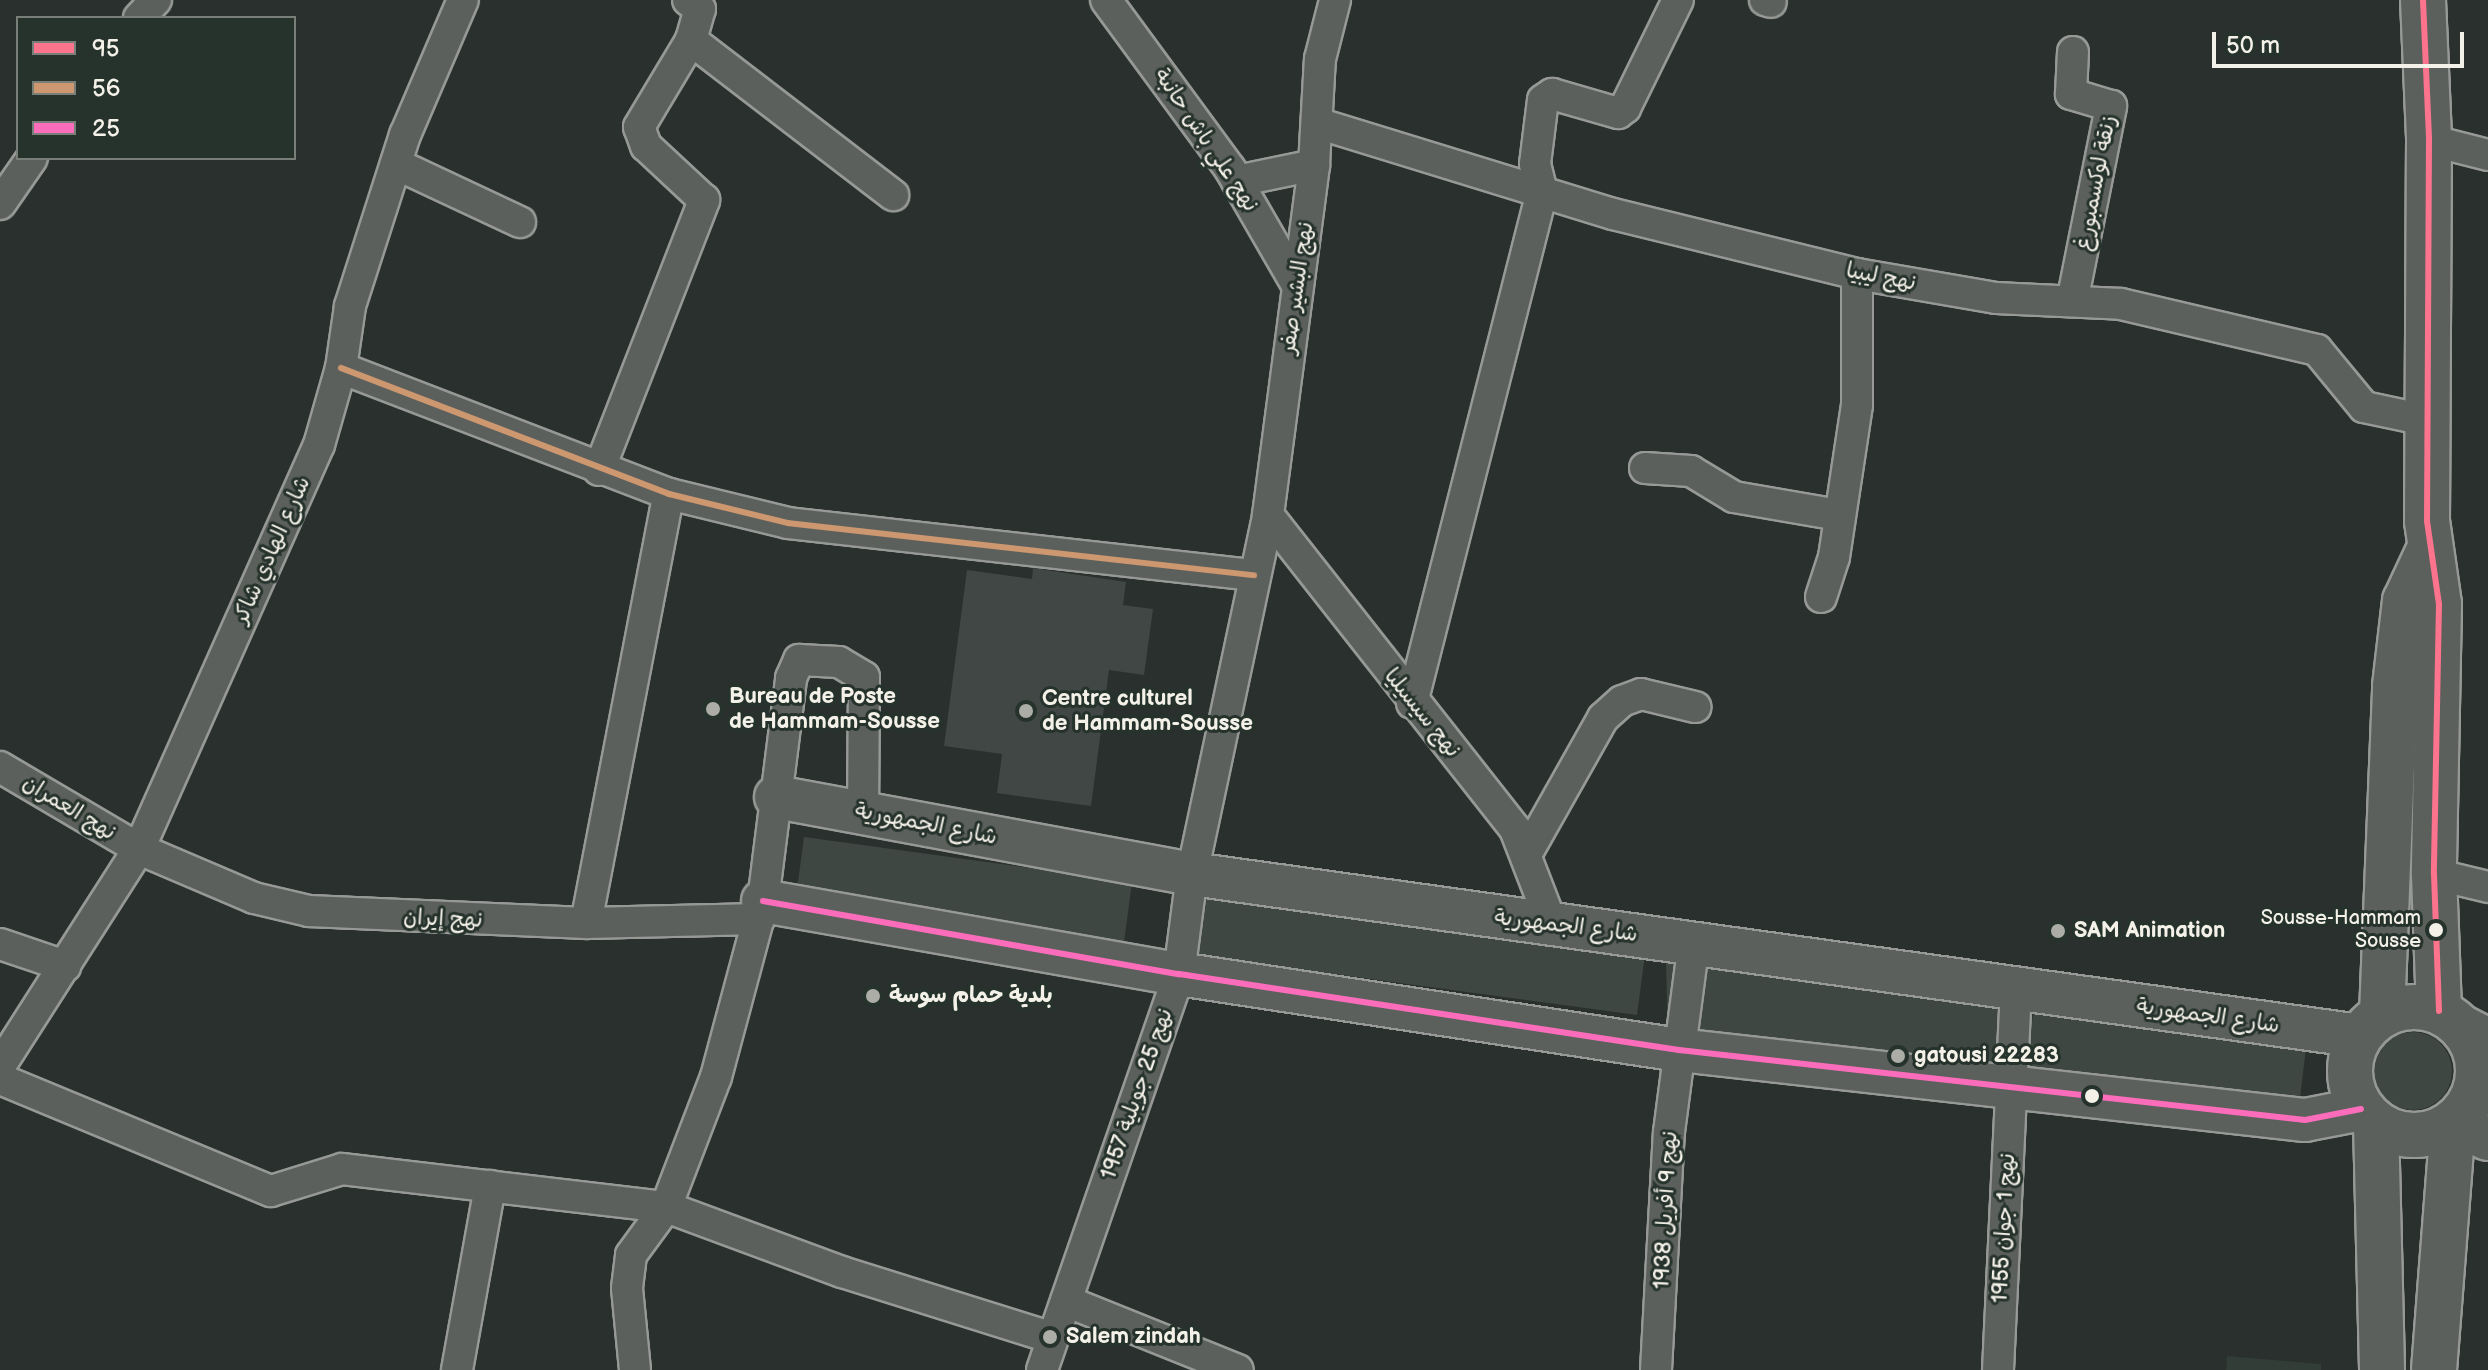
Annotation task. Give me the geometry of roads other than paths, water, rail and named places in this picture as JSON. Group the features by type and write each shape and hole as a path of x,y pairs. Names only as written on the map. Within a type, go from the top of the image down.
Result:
{"main road":[{"path":"2423,0 2429,140 2428,552 2439,604 2434,874 2463,1026 2479,1066 2468,1107 2470,1131 2434,1370"},
{"path":"2382,1370 2368,1116 2349,1073 2371,1025 2395,686 2405,601 2428,552"},
{"path":"2371,1025 2420,1006 2463,1026"},
{"path":"2368,1116 2414,1136 2470,1131"}],"street":[{"path":"141,16 156,0"},
{"name":"شارع الهادي شاكر","path":"0,1066 139,849 319,445 341,368 350,306 396,164 463,0"},
{"path":"599,470 704,200 646,146 639,127 691,40 700,9 688,0"},
{"name":"نهج علي باش حانبة","path":"1106,0 1237,181 1297,285"},
{"name":"نهج البشير صفر","path":"1254,575 1268,515 1314,165 1320,59 1335,0"},
{"path":"1412,703 1542,192 1535,164 1543,100 1552,94 1618,113 1625,108 1678,0"},
{"path":"691,40 893,195"},
{"name":"زنقة لوكسمبورغ","path":"2073,52 2071,94 2111,106 2073,297"},
{"name":"نهج ليبيا","path":"1317,123 1542,192 1857,274 1996,298 2073,297 2317,350 2364,407 2430,421"},
{"path":"2429,140 2488,155"},
{"path":"0,204 31,160"},
{"path":"396,164 520,222"},
{"path":"1237,181 1314,165"},
{"path":"1821,597 1857,405 1857,274"},
{"path":"341,368 599,470 669,494 846,531 1254,575"},
{"path":"1645,468 1691,471 1734,497 1838,515"},
{"path":"586,923 669,494"},
{"name":"نهج سيسيليا","path":"1268,515 1412,703 1496,804 1527,853 1552,925"},
{"name":"نهج 25 جويلية 1957","path":"1042,1370 1050,1337 1066,1301 1179,974 1192,874 1254,575"},
{"path":"635,1370 627,1288 631,1255 666,1207 716,1077 761,910 794,665 827,659 855,667 864,677 863,813"},
{"path":"1527,853 1603,718 1622,701 1641,694 1695,707"},
{"name":"نهج العمران","path":"0,767 139,849"},
{"name":"شارع الجمهورية","path":"776,797 1192,874 2016,988 2371,1025"},
{"name":"نهج إيران","path":"139,849 254,898 309,911 586,923 761,910"},
{"path":"2434,874 2488,887"},
{"path":"761,910 1679,1050 2305,1120 2368,1116"},
{"name":"نهج 9 أفريل 1938","path":"1656,1370 1679,1050 1694,943"},
{"path":"0,944 65,966"},
{"name":"نهج 1 جوان 1955","path":"1998,1370 2016,988"},
{"path":"0,1079 271,1191 342,1169 666,1207 842,1272 1050,1337"},
{"path":"457,1370 490,1186"},
{"path":"1066,1301 1238,1370"}],"place":[{"name":"Bureau de Poste de Hammam-Sousse","path":"713,709"},
{"name":"Centre culturel de Hammam-Sousse","path":"1026,711"},
{"name":"Sousse-Hammam Sousse","path":"2436,930"},
{"name":"SAM Animation","path":"2058,931"},
{"name":"بلدية حمام سوسة","path":"873,996"},
{"name":"gatousi 22283","path":"1898,1056"},
{"name":"Salem zindah","path":"1050,1337"}]}
